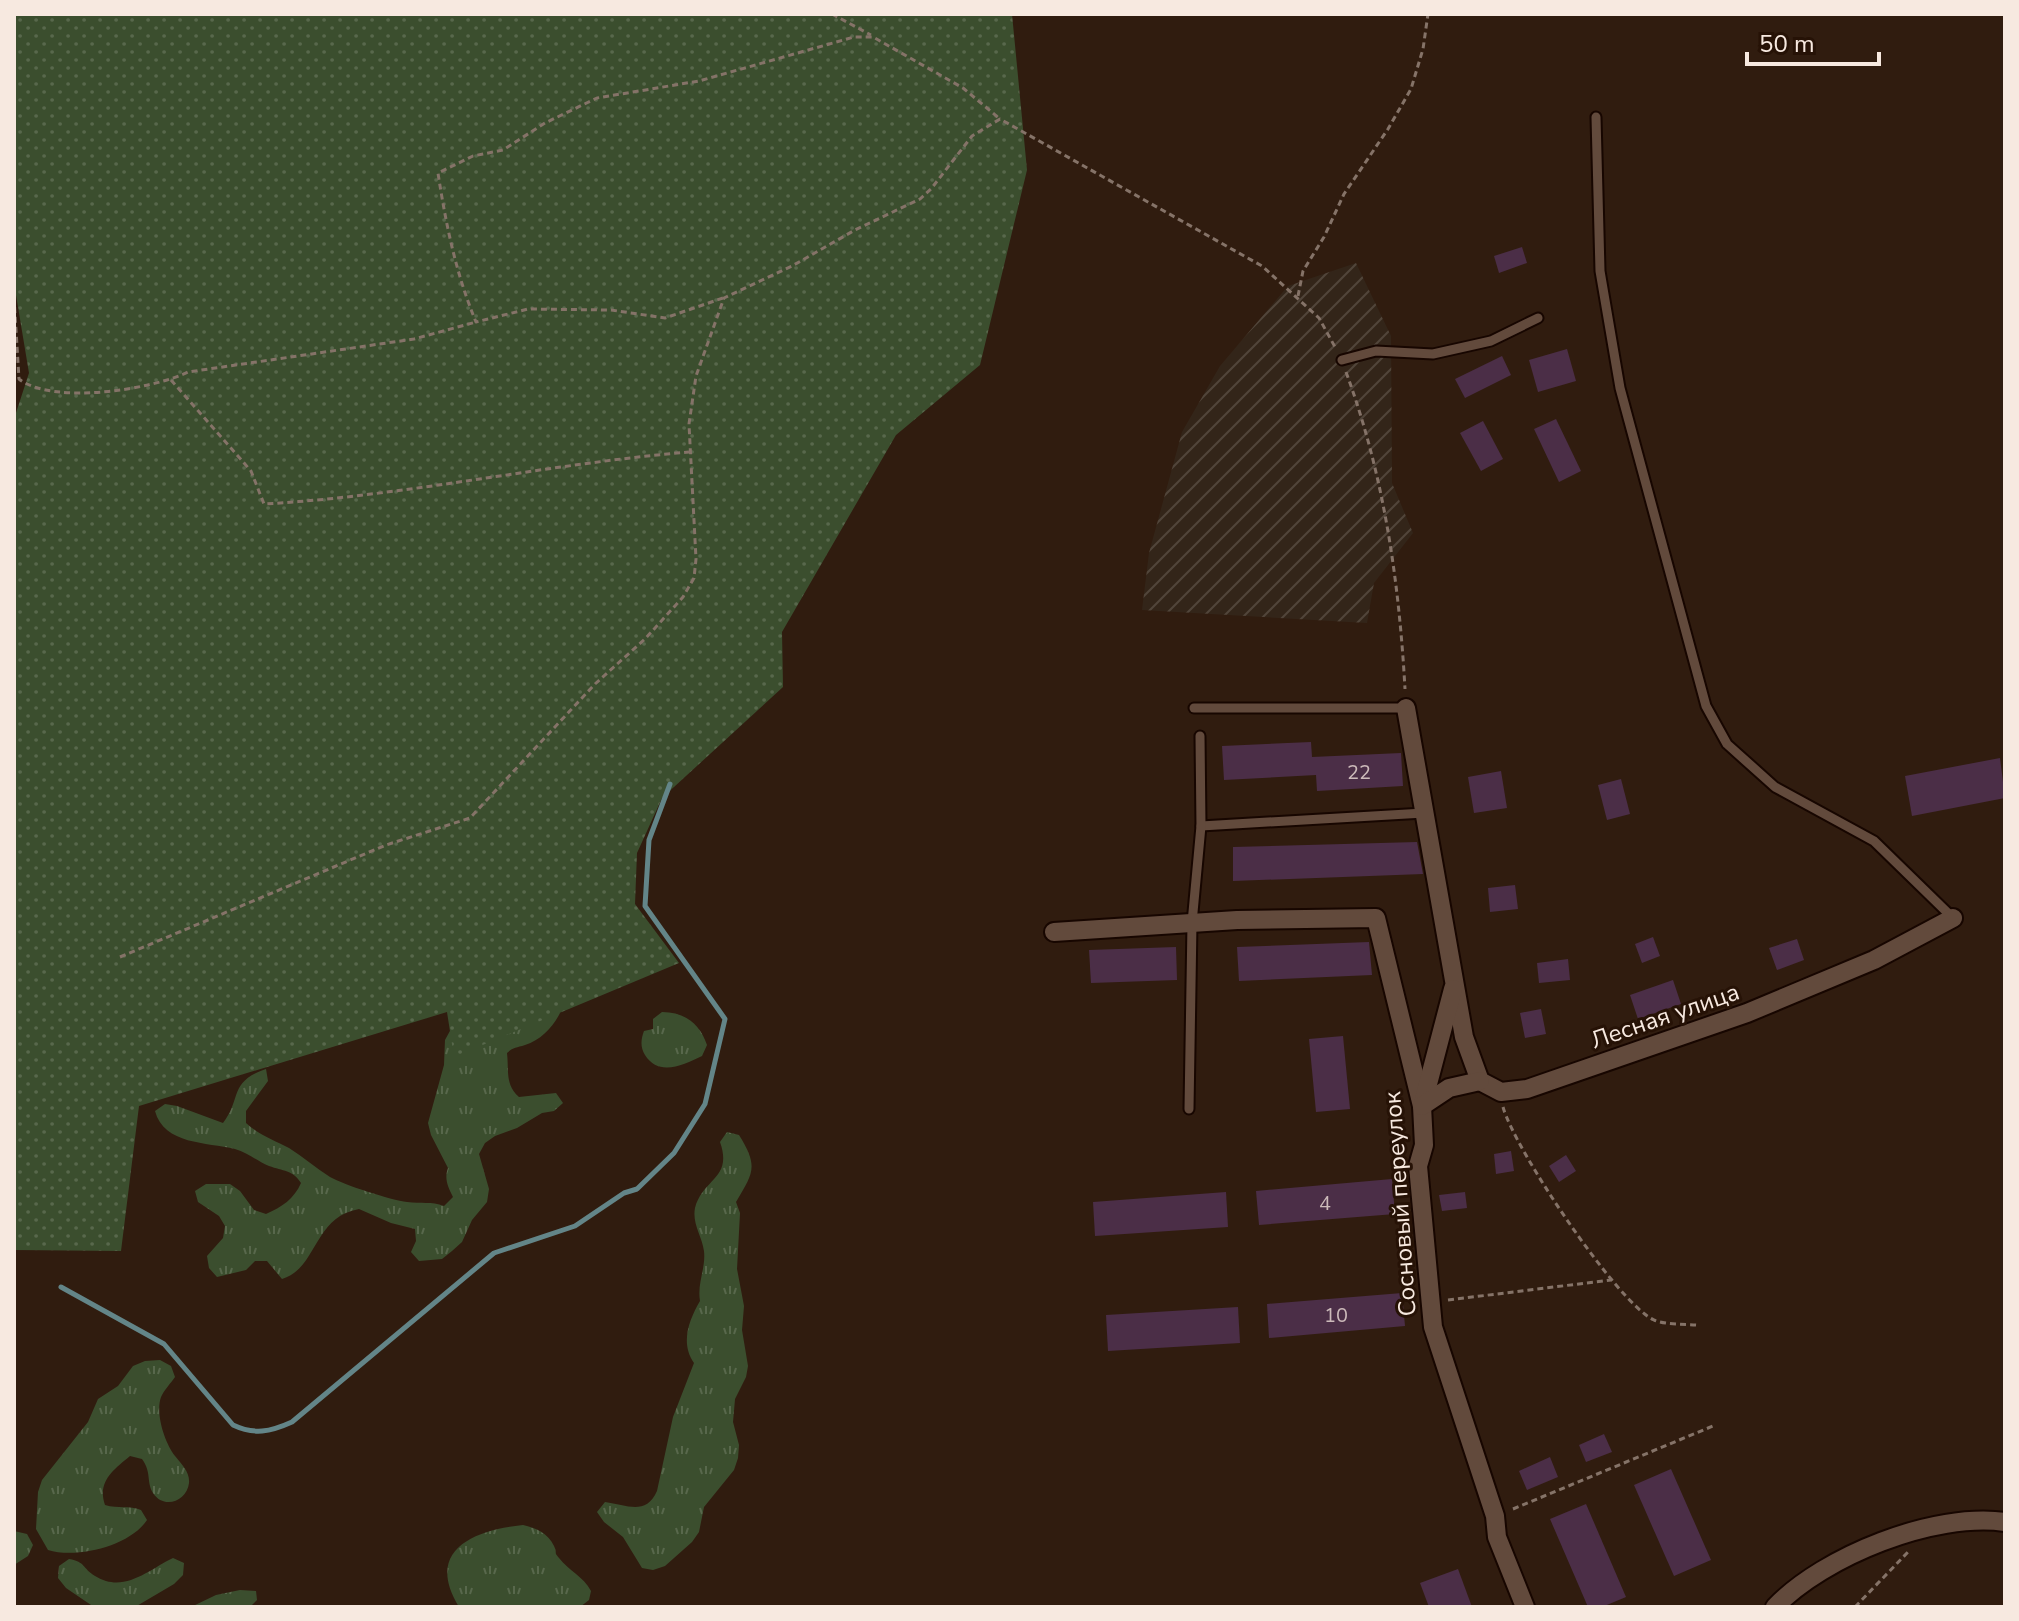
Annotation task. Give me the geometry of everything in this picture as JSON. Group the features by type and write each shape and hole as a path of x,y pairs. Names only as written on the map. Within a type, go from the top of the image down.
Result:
{"street":[{"path":"1406,708 1464,1037 1480,1081"},
{"name":"Сосновый переулок","path":"1054,932 1192,923 1376,918 1422,1106 1424,1145 1418,1166 1433,1327 1495,1516 1497,1537 1525,1607"},
{"name":"Лесная улица","path":"1501,1092 1527,1089 1747,1013 1874,960 1953,918"},
{"path":"1422,1106 1454,983"},
{"path":"1422,1106 1449,1088 1480,1081 1501,1092"},
{"path":"1775,1607 1806,1579 1833,1563 1909,1533 1958,1521 1985,1519 2005,1522"}],"lane":[{"path":"1596,117 1600,271 1620,388 1706,706 1727,744 1775,787 1874,841 1953,918"},
{"path":"1342,360 1376,351 1433,354 1491,341 1538,318"},
{"path":"1194,708 1406,708"},
{"path":"1189,1109 1192,923 1201,826 1200,736"},
{"path":"1201,826 1424,813"}],"path":[{"path":"832,14 963,88 1000,119 1262,266 1319,318 1342,360 1366,426 1390,533 1406,708"},
{"path":"1298,296 1303,271 1324,237 1344,194 1411,89 1423,49 1428,14"},
{"path":"476,322 463,291 446,225 438,173 473,156 503,150 545,123 597,98 699,81 854,37 873,37"},
{"path":"14,297 19,379 31,389 70,394 111,392 171,380 188,372 414,339 528,309 611,310 665,318 724,298 920,199 972,136 1000,119"},
{"path":"120,957 386,845 470,818 595,684 645,639 683,597 694,578 696,559 689,424 696,376 724,298"},
{"path":"171,380 251,471 264,504 325,500 521,471 689,452"},
{"path":"1501,1092 1504,1111 1528,1161 1611,1280 1654,1320 1697,1325"},
{"path":"1430,1302 1611,1280"},
{"path":"1495,1516 1713,1426"},
{"path":"1855,1607 1904,1559 1910,1548 1909,1533"}],"shaded area":[{"path":"1356,263 1391,336 1392,483 1413,533 1374,583 1367,623 1142,610 1149,553 1182,432 1220,366 1288,286"}],"green space":[{"path":"14,14 1012,14 1027,170 980,365 896,435 782,632 783,687 662,798 637,853 635,904 679,963 454,1057 447,1012 139,1106 121,1251 14,1250 14,419 29,373 14,283"},
{"path":"552,1004 560,1013 550,1028 536,1040 507,1053 508,1077 519,1097 556,1093 563,1103 554,1111 542,1113 485,1143 479,1154 489,1189 487,1202 472,1220 462,1242 442,1259 419,1261 411,1252 416,1241 415,1229 391,1223 359,1209 333,1222 303,1265 282,1279 267,1261 255,1261 246,1270 217,1277 209,1268 207,1256 223,1238 225,1226 219,1216 198,1202 195,1191 206,1184 230,1184 240,1191 254,1210 266,1214 287,1202 301,1183 291,1173 235,1149 177,1136 167,1130 155,1111 165,1104 177,1106 223,1123 241,1085 266,1069 268,1081 246,1111 246,1123 251,1127 346,1184 400,1201 444,1206 453,1197 448,1186 448,1168 428,1123 444,1065 445,1040 451,1029"},
{"path":"662,1012 678,1014 696,1025 707,1045 702,1056 672,1067 657,1066 651,1062 642,1049 642,1037 644,1031 653,1029 653,1019"},
{"path":"727,1132 739,1135 751,1163 750,1176 736,1202 740,1213 737,1269 744,1306 742,1330 748,1366 735,1399 733,1422 739,1445 738,1458 734,1470 704,1507 699,1532 692,1542 665,1566 653,1570 642,1568 623,1537 597,1512 605,1502 642,1506 653,1499 657,1491 673,1417 694,1363 687,1340 692,1316 700,1301 704,1257 695,1208 723,1164 720,1142"},
{"path":"160,1360 171,1366 175,1377 161,1397 160,1420 168,1444 188,1475 189,1483 184,1495 169,1502 158,1498 151,1489 142,1459 130,1456 108,1477 103,1490 105,1505 141,1510 147,1520 128,1537 102,1548 73,1553 48,1550 36,1529 38,1492 42,1480 88,1422 98,1399 118,1386 133,1366"},
{"path":"523,1525 545,1534 557,1556 588,1586 591,1591 589,1600 580,1607 459,1607 447,1571 451,1557 472,1538"},
{"path":"14,1531 27,1534 33,1545 28,1556 14,1565"},
{"path":"173,1558 184,1563 183,1575 174,1584 135,1607 94,1607 66,1588 58,1578 59,1566 69,1559 95,1576 116,1582 136,1578"},
{"path":"240,1590 256,1591 257,1600 250,1607 191,1607 216,1595"}],"building":[{"path":"1522,247 1527,263 1499,273 1494,256"},
{"path":"1567,349 1576,381 1538,392 1529,360"},
{"path":"1502,356 1511,375 1465,398 1455,379"},
{"path":"1556,419 1581,471 1559,482 1534,429"},
{"path":"1483,421 1503,459 1481,471 1460,433"},
{"path":"1311,742 1312,757 1401,753 1403,786 1317,791 1316,775 1224,780 1222,746"},
{"path":"2000,758 2005,798 1912,816 1905,776"},
{"path":"1501,771 1507,808 1474,813 1468,777"},
{"path":"1621,779 1630,814 1607,820 1598,785"},
{"path":"1417,842 1423,874 1233,881 1233,847"},
{"path":"1515,885 1518,909 1490,912 1488,888"},
{"path":"1653,937 1660,956 1642,963 1635,944"},
{"path":"1797,939 1804,960 1777,970 1769,948"},
{"path":"1369,942 1372,975 1239,981 1237,947"},
{"path":"1176,947 1177,980 1091,983 1089,950"},
{"path":"1568,959 1570,980 1539,983 1537,963"},
{"path":"1673,980 1681,1004 1638,1019 1630,995"},
{"path":"1541,1009 1546,1034 1525,1038 1520,1013"},
{"path":"1343,1036 1350,1109 1316,1112 1309,1039"},
{"path":"1511,1151 1514,1171 1496,1174 1494,1154"},
{"path":"1566,1155 1576,1171 1559,1182 1549,1166"},
{"path":"1392,1179 1395,1214 1259,1225 1256,1191"},
{"path":"1226,1192 1228,1227 1095,1236 1093,1202"},
{"path":"1465,1192 1467,1208 1442,1211 1439,1195"},
{"path":"1402,1293 1405,1326 1269,1338 1267,1304"},
{"path":"1238,1307 1240,1343 1108,1351 1106,1315"},
{"path":"1604,1434 1612,1452 1586,1462 1579,1445"},
{"path":"1550,1457 1558,1477 1527,1490 1519,1471"},
{"path":"1671,1469 1711,1560 1674,1576 1634,1485"},
{"path":"1586,1504 1626,1597 1602,1607 1588,1607 1550,1519"},
{"path":"1458,1569 1472,1607 1429,1607 1420,1583"}],"waterway":[{"path":"61,1287 164,1344 233,1425 255,1431 269,1430 292,1422 494,1253 575,1226 624,1193 637,1189 674,1153 705,1104 725,1019 645,906 649,840 670,784"}]}
